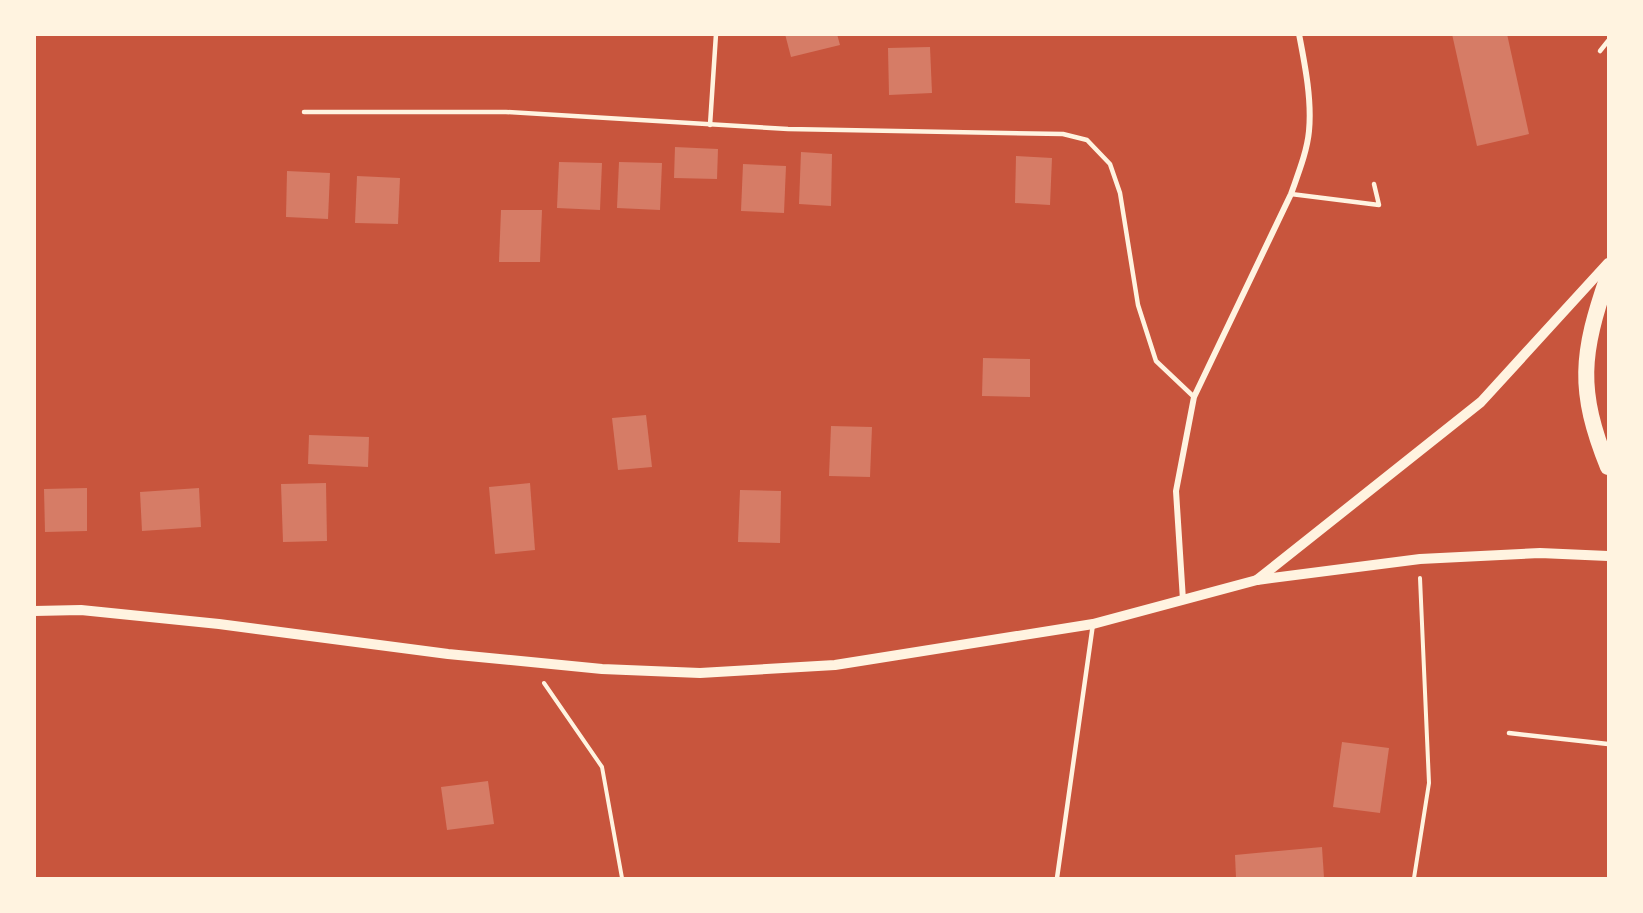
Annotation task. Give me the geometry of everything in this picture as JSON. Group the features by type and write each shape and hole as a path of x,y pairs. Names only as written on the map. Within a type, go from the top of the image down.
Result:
{"highway":[{"path":"1608,276 1587,351 1585,388 1592,427 1608,467"}],"street":[{"path":"1183,600 1176,491 1194,397 1291,194 1309,131 1306,73 1299,34"},
{"path":"1257,580 1481,402 1608,263"},
{"path":"34,612 81,610 208,623 531,663 700,673 835,665 1093,624 1257,580 1420,559 1540,553 1608,556"}],"lane":[{"path":"710,125 716,34"},
{"path":"1599,51 1608,41"},
{"path":"304,112 506,112 710,125 1063,134 1087,140 1110,164 1120,193 1138,305 1156,361 1194,397"},
{"path":"1291,194 1378,205 1374,184"},
{"path":"1057,879 1093,624"},
{"path":"1509,733 1608,744"}],"path":[{"path":"1414,879 1429,783 1420,559"},
{"path":"531,663 602,767 622,879"}],"building":[{"path":"785,34 837,34 840,45 791,57"},
{"path":"1452,34 1507,34 1529,134 1477,146"},
{"path":"930,47 932,93 889,95 888,48"},
{"path":"675,147 718,149 717,179 674,178"},
{"path":"801,152 832,154 831,206 799,204"},
{"path":"1016,156 1052,158 1050,205 1015,203"},
{"path":"559,162 602,163 600,210 557,208"},
{"path":"619,162 662,163 660,210 617,208"},
{"path":"743,164 786,166 784,213 741,211"},
{"path":"287,171 330,173 328,219 286,217"},
{"path":"357,176 400,178 398,224 355,223"},
{"path":"501,210 542,210 540,262 499,262"},
{"path":"983,358 1030,359 1030,397 982,396"},
{"path":"646,415 652,467 618,470 612,418"},
{"path":"831,426 872,427 870,477 829,476"},
{"path":"309,435 369,437 368,467 308,464"},
{"path":"326,483 327,541 283,542 281,484"},
{"path":"530,483 535,550 495,554 489,487"},
{"path":"87,488 87,531 45,532 44,489"},
{"path":"199,488 201,527 142,531 140,492"},
{"path":"740,490 781,491 780,543 738,542"},
{"path":"1342,742 1389,748 1380,813 1333,807"},
{"path":"488,781 494,824 447,830 441,787"},
{"path":"1322,847 1324,878 1236,878 1235,855"}]}
